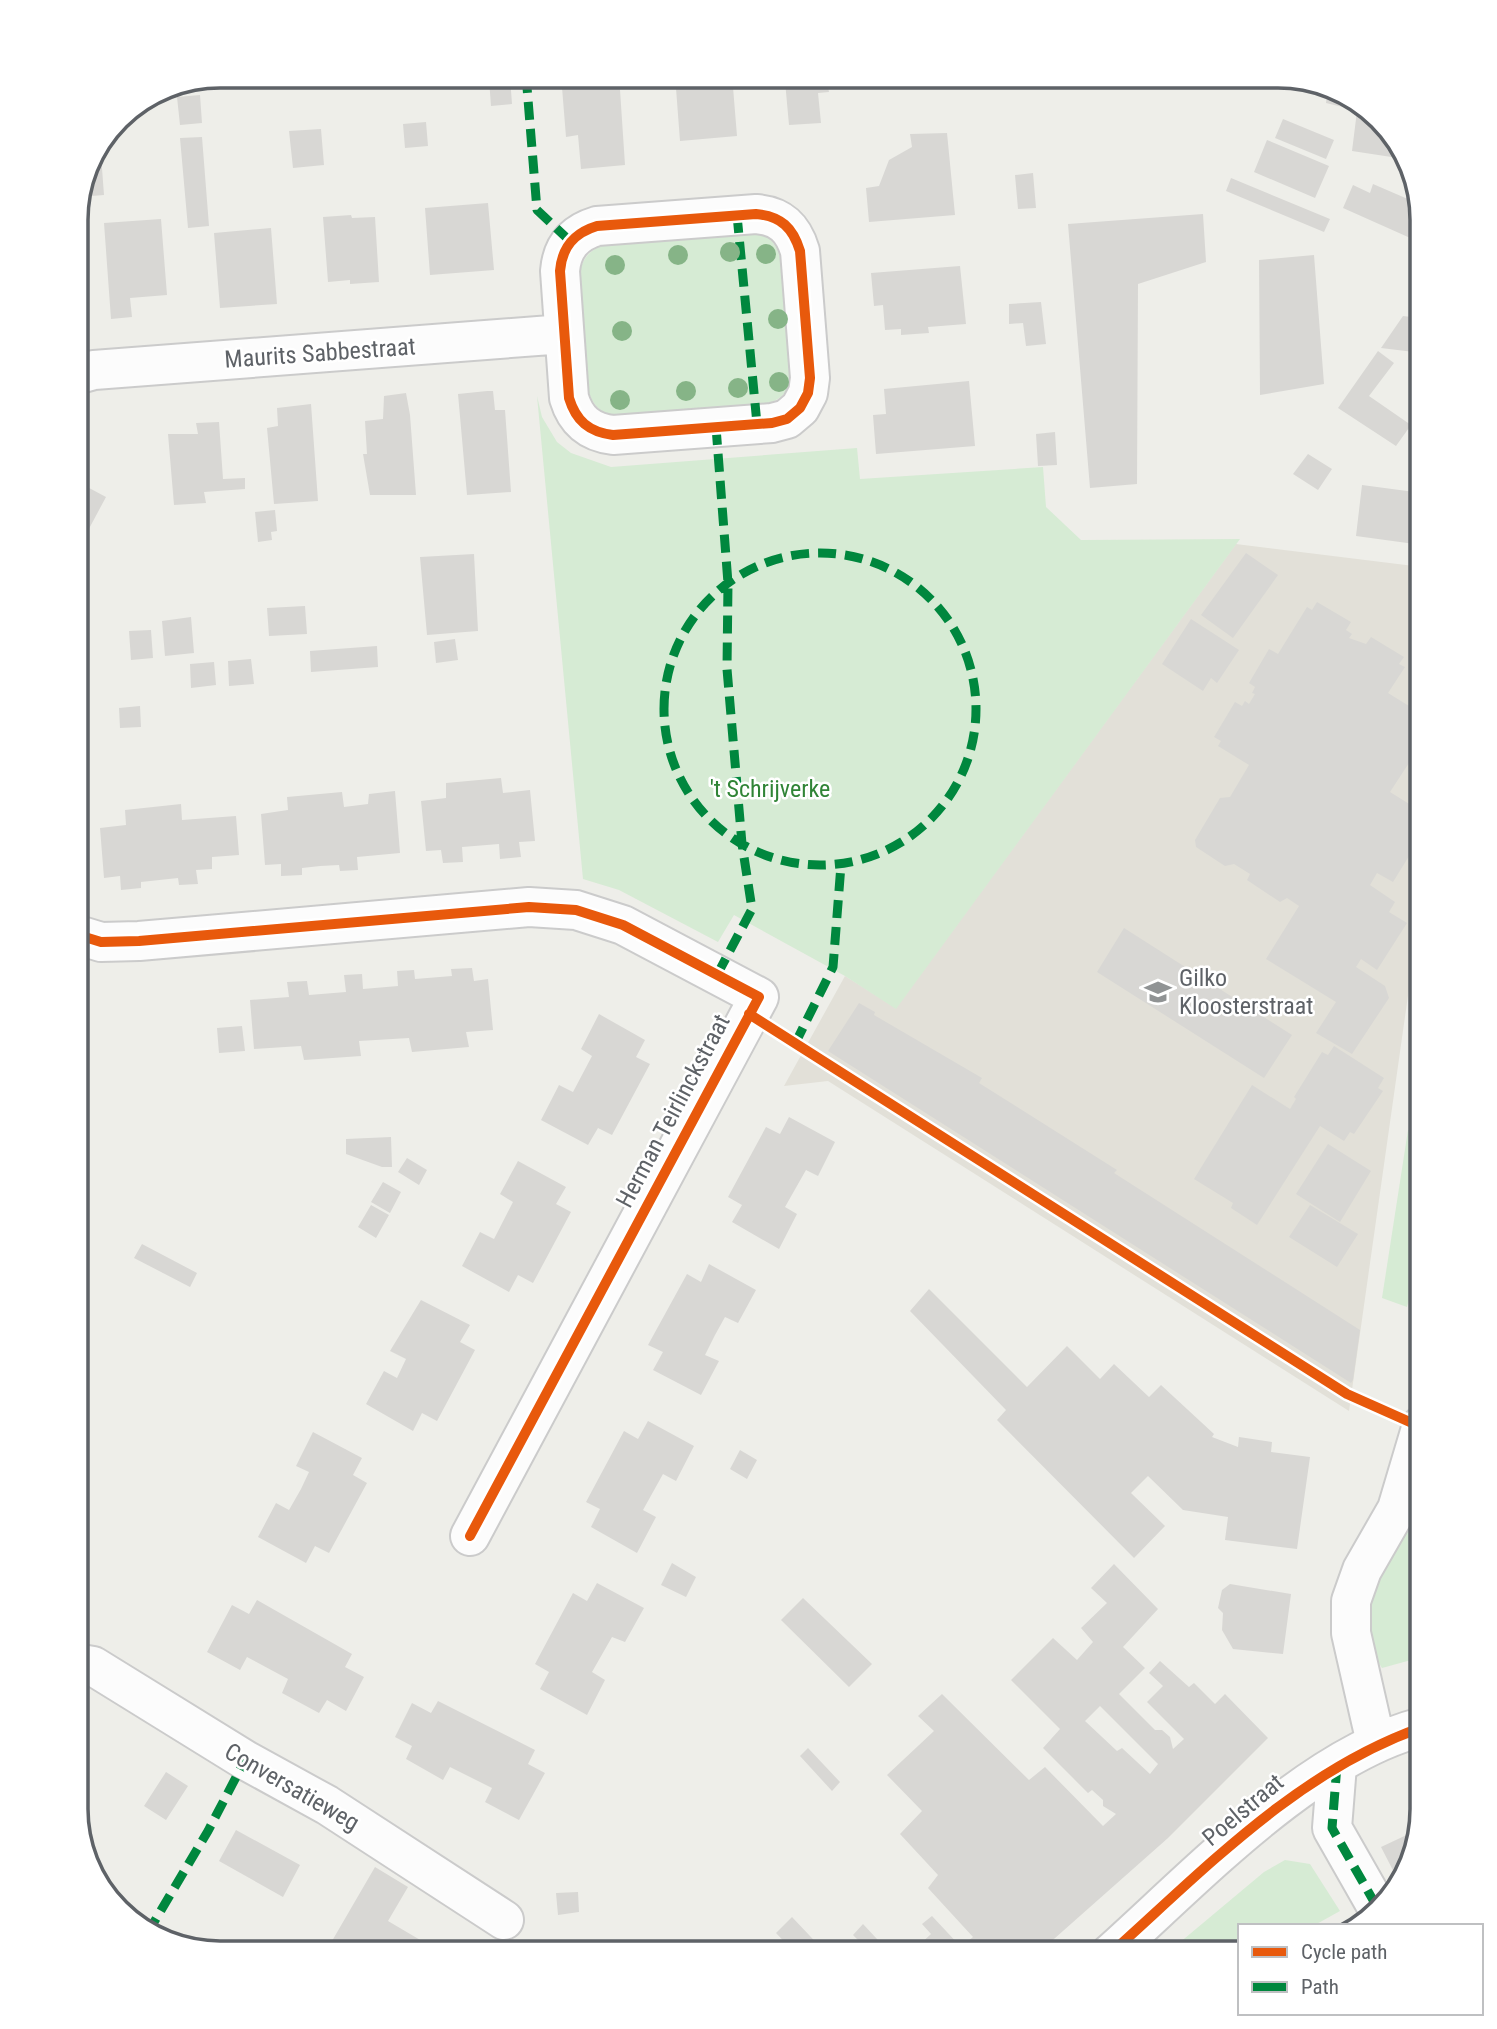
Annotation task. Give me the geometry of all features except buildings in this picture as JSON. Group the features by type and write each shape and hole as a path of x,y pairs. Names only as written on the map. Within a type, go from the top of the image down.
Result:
{"street":[{"path":"756,214 771,215 786,224 796,237 800,251 810,378 808,393 800,408 787,419 613,435 599,433 584,425 573,412 565,334 561,256 570,241 583,231 597,226 756,214"},
{"name":"Maurits Sabbestraat","path":"88,372 565,334"},
{"name":"Herman Teirlinckstraat","path":"88,938 101,942 139,941 529,907 576,910 622,925 759,997 470,1536"},
{"path":"1376,1743 1351,1633 1352,1601 1362,1570 1398,1509 1410,1467"},
{"name":"Conversatieweg","path":"88,1665 245,1760 327,1805 504,1920"},
{"name":"Poelstraat","path":"1125,1941 1278,1806 1337,1765 1376,1743 1410,1731"},
{"path":"1337,1765 1332,1828 1373,1900"}],"shaded area":[{"name":"Gilko Kloosterstraat","path":"1236,544 1410,566 1410,981 1349,1411 828,1081 784,1086 845,976 896,1008"}],"green space":[{"path":"752,233 769,237 783,257 791,383 784,394 766,404 620,416 608,414 599,408 587,388 579,277 586,257 604,245"},
{"name":"'t Schrijverke","path":"537,396 542,417 557,442 571,453 611,467 857,448 860,479 1043,467 1046,507 1081,540 1240,539 896,1009 845,976 734,915 718,942 619,890 583,879"},
{"path":"1410,1130 1410,1295 1407,1307 1382,1298"},
{"path":"1410,1512 1410,1660 1382,1668 1371,1647 1368,1624 1371,1600 1388,1553"},
{"path":"1285,1860 1310,1864 1340,1911 1317,1924 1238,1924 1238,1941 1182,1941 1264,1872"}],"marked path":[{"path":"527,88 537,210 570,241"},
{"path":"737,215 757,424"},
{"path":"716,427 728,583 727,669 742,844 752,909 717,975"},
{"path":"805,553 835,553 865,559 894,571 931,598 950,622 964,649 976,694 976,709 970,754 964,769 950,796 931,820 894,847 865,859 835,865 805,865 775,859 746,847 721,830 699,808 682,783 670,754 664,724 664,694 670,664 682,635 699,610 721,588 746,571 775,559 805,553"},
{"path":"795,1044 833,967 841,865"},
{"path":"153,1923 208,1831 245,1760"},
{"path":"1337,1765 1332,1828 1373,1900"}],"cycle path":[{"path":"756,214 772,217 785,225 794,236 800,251 810,378 808,393 800,408 787,419 772,423 613,435 590,428 575,413 569,398 560,271 563,255 571,242 597,226 756,214"},
{"path":"88,938 101,942 139,941 529,907 576,910 623,925 759,997 470,1536"},
{"path":"749,1014 1347,1394 1410,1422"},
{"path":"1124,1941 1218,1856 1293,1796 1375,1747 1410,1732"}],"place":[{"name":"Gilko Kloosterstraat","path":"1158,992"}]}
